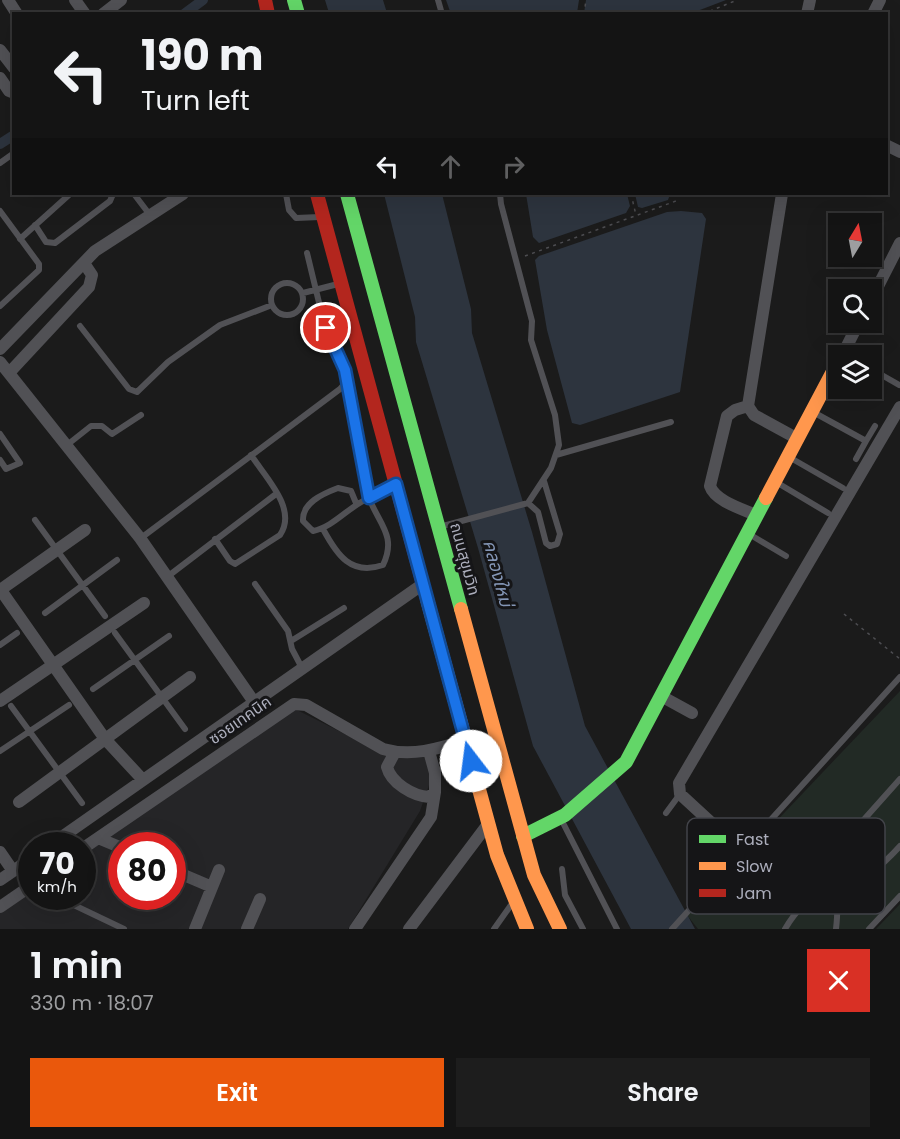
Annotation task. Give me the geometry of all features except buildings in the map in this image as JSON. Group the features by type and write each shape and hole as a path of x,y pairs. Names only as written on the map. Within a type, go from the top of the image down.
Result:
{"main road":[{"path":"317,195 488,824 514,902 527,929"},
{"name":"ถนนสุขุมวิท","path":"347,195 534,875 560,929"},
{"path":"523,836 563,816 615,769 626,762 828,382"}],"street":[{"path":"106,12 121,0"},
{"path":"0,50 12,65"},
{"path":"0,78 12,92"},
{"path":"0,349 95,251 182,195"},
{"path":"782,197 748,405 754,415 798,439"},
{"path":"882,279 900,243"},
{"path":"9,373 89,287 92,275 84,263"},
{"path":"0,362 140,538 254,702"},
{"path":"748,405 727,416 710,486 712,491 725,500 756,515"},
{"path":"706,818 680,794 679,783 682,774 900,406"},
{"path":"85,530 0,590 105,739 143,780"},
{"path":"69,832 423,584"},
{"path":"5,704 52,664 144,603"},
{"path":"19,802 190,677"},
{"path":"661,696 692,713"},
{"name":"ซอยเทคนิค","path":"98,838 294,704 306,705 382,749 395,752 429,751 466,740"},
{"path":"355,929 431,817 435,773 429,751"},
{"path":"395,752 387,767 396,782 422,797 429,797 435,792"},
{"path":"409,929 488,824"},
{"path":"98,838 108,842"},
{"path":"0,852 13,871"},
{"path":"0,880 18,868"},
{"path":"195,929 219,870"},
{"path":"186,876 212,887"},
{"path":"0,907 18,894"},
{"path":"247,929 260,899"}],"lane":[{"path":"20,239 69,195"},
{"path":"35,225 46,242 55,243 110,201 113,195"},
{"path":"135,195 150,216"},
{"path":"286,195 290,210 296,218 323,216"},
{"path":"439,526 526,503 544,481 559,445 555,415 531,340 532,321 500,195"},
{"path":"0,211 39,264 39,270 0,306"},
{"path":"308,254 323,319 336,346 347,381 369,498 388,540 390,550 383,564 370,569 352,566 337,552 324,529"},
{"path":"290,282 298,286 303,293 304,302 293,314 285,315 277,312 272,305 271,296 274,288 282,283 290,282"},
{"path":"303,293 341,283"},
{"path":"80,326 129,389 136,392 168,362 196,345 220,325 272,305"},
{"path":"882,375 899,385"},
{"path":"140,538 340,389 347,381"},
{"path":"813,411 866,441"},
{"path":"66,446 92,426 102,426 112,434 141,415"},
{"path":"556,455 671,422"},
{"path":"856,459 875,426"},
{"path":"0,434 20,463 6,469 0,460"},
{"path":"215,539 230,561 235,564 280,535 285,528 285,509 251,455"},
{"path":"789,457 843,488"},
{"path":"526,503 538,512 546,543 550,546 557,544 560,534 544,481"},
{"path":"776,482 828,513"},
{"path":"356,503 351,490 338,488 310,503 305,509 303,521 313,531 324,529 356,503 396,484"},
{"path":"167,577 276,494"},
{"path":"35,520 105,616"},
{"path":"748,533 786,556"},
{"path":"45,613 117,560"},
{"path":"255,584 288,632 302,668"},
{"path":"291,640 344,608"},
{"path":"0,645 17,633"},
{"path":"115,633 185,729"},
{"path":"93,689 169,636"},
{"path":"775,818 900,678"},
{"path":"5,704 30,732 82,803"},
{"path":"0,751 69,705"},
{"path":"865,818 900,779"},
{"path":"666,813 680,794"},
{"path":"563,816 617,929"},
{"path":"885,863 900,846"},
{"path":"562,869 565,895 583,929"},
{"path":"885,912 900,896"},
{"path":"494,929 514,902"},
{"path":"84,910 124,929"},
{"path":"672,929 688,914"},
{"path":"785,929 793,914"},
{"path":"836,929 838,914"},
{"path":"869,929 883,914"}],"path":[{"path":"708,12 737,0"},
{"path":"631,195 636,215"},
{"path":"515,259 676,201 674,195"},
{"path":"844,614 900,659"}],"shaded area":[{"path":"900,691 900,900 873,929 698,929 688,914 885,914 885,818 779,818"},
{"path":"293,708 387,755 425,755 432,777 420,811 348,929 0,929 0,912 18,899 18,910 96,910 96,846 108,838 108,910 186,910 186,832 116,832"},
{"path":"900,904 900,929 876,929"}],"water":[{"path":"325,0 383,0 387,12 329,12"},
{"path":"446,0 579,0 577,12 450,12"},
{"path":"586,0 726,0 695,12 584,12"},
{"name":"คลองใหม่","path":"384,195 442,195 471,309 472,333 532,532 585,726 695,929 631,929 533,746 478,548 416,342 415,317"},
{"path":"526,195 627,195 630,206 626,213 539,243 533,237"},
{"path":"635,195 670,195 668,200 642,208 638,207"},
{"path":"667,212 702,213 706,219 680,392 580,425 572,423 547,330 535,260 539,256"}],"waterway":[{"path":"187,12 203,0"},
{"path":"0,144 12,136"}],"traffic: fast":[{"path":"294,0 297,12"},
{"path":"347,195 461,609"},
{"path":"523,836 565,815 626,762 766,498"}],"traffic: slow":[{"path":"766,498 828,381"},
{"path":"427,599 497,855 527,929"},
{"path":"461,609 534,875 560,929"}],"traffic: jam":[{"path":"265,0 268,12"},
{"path":"317,195 427,599"}],"route":[{"path":"326,328 345,370 369,498 396,484 471,761"}]}
